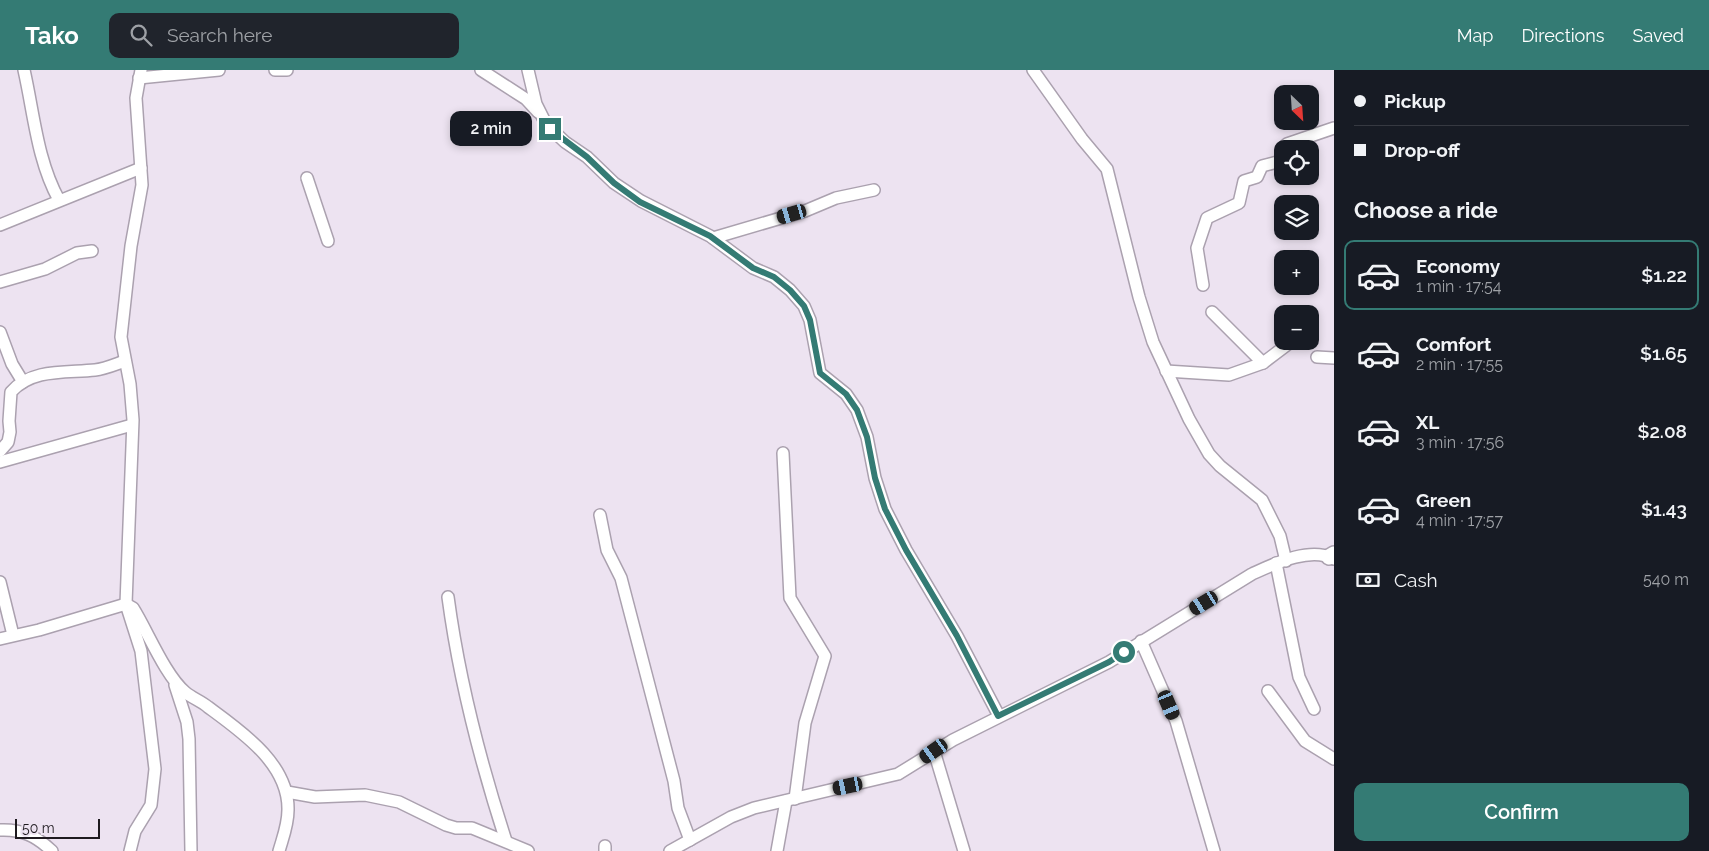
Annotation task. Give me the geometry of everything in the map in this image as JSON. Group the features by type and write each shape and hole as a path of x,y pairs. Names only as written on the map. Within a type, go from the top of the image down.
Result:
{"street":[{"path":"24,70 30,92 39,146 52,188 59,200"},
{"path":"130,851 133,847 135,831 151,805 155,769 141,651 126,604 132,425 130,384 125,361 122,323 142,185 136,98 140,74 218,70"},
{"path":"275,70 287,70"},
{"path":"481,70 526,99 542,115"},
{"path":"528,70 542,115 550,129 587,157 614,183 640,202 713,238 753,268 774,277 790,290 804,306 814,335 820,373 846,394 857,410 867,437 875,478 885,509 906,550 957,636 998,716"},
{"path":"1033,70 1082,139 1107,169 1139,297 1154,342 1189,419 1209,454 1227,473 1262,500 1280,536 1281,562 1299,677 1314,709"},
{"path":"1203,285 1197,248 1206,219 1239,202 1243,182 1257,177 1262,166 1281,161 1281,150 1287,144 1334,128"},
{"path":"0,225 141,168"},
{"path":"308,178 328,241"},
{"path":"713,238 806,210 836,198 874,190"},
{"path":"0,282 44,269 77,253 92,251"},
{"path":"1212,312 1263,362"},
{"path":"0,332 12,364 23,382"},
{"path":"1166,371 1230,375 1263,362 1280,350"},
{"path":"1317,356 1334,358"},
{"path":"0,451 8,442 10,432 8,420 11,392 23,382 44,373 97,370 125,361"},
{"path":"0,462 132,425"},
{"path":"778,851 806,723 825,656 790,598 783,453"},
{"path":"600,515 607,550 621,578 674,781 678,808 690,840"},
{"path":"670,851 731,817 754,808 898,774 934,751 998,716 1109,662 1252,574 1281,562 1310,556 1332,557"},
{"path":"0,582 13,635"},
{"path":"448,597 454,643 489,788 506,841"},
{"path":"0,639 39,630 126,604 133,608 171,675 185,692 206,706 272,762 287,792 288,819 279,851"},
{"path":"1141,641 1176,722 1214,851"},
{"path":"171,675 184,713 189,739 191,851"},
{"path":"1268,691 1305,741 1334,758"},
{"path":"934,751 964,851"},
{"path":"287,792 315,797 365,795 399,802 428,818 456,828 472,828 522,849"},
{"path":"0,830 20,830 32,834 52,851"}],"route":[{"path":"550,129 587,157 614,183 640,202 713,238 753,268 774,277 790,290 804,306 814,335 820,373 846,394 857,410 867,437 875,478 885,509 906,550 957,636 998,716 1109,662 1124,652"}]}
